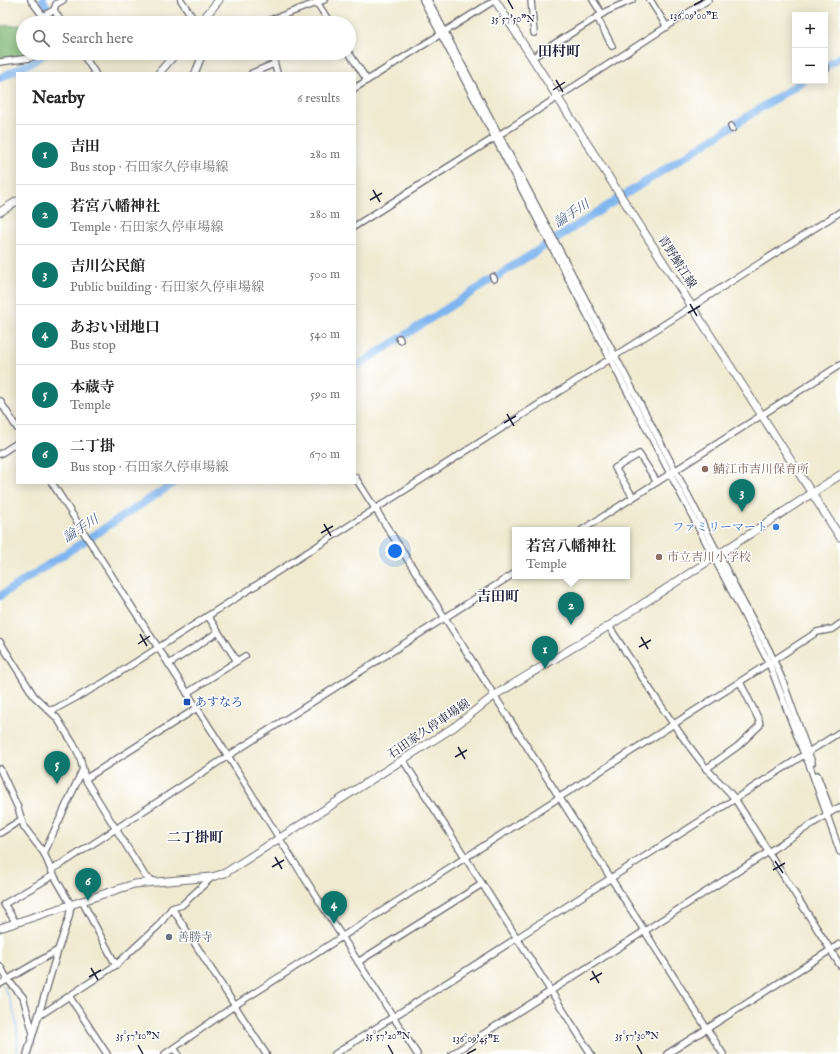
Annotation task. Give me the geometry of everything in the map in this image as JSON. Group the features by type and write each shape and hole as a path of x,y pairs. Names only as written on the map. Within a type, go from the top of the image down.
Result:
{"main road":[{"path":"206,16 219,0"},
{"name":"青野鯖江線","path":"495,0 840,537"},
{"path":"160,72 171,60"},
{"path":"0,212 16,202"},
{"name":"石田家久停車場線","path":"0,928 134,884 212,877 225,873 454,727 495,695 612,624 811,492 840,475"}],"street":[{"path":"31,0 45,15 54,10 56,4 63,0"},
{"path":"181,0 191,16"},
{"path":"282,16 324,0"},
{"path":"423,0 443,33"},
{"path":"428,0 443,33 496,137 673,472 771,662 829,813 840,852"},
{"path":"356,87 495,0"},
{"path":"532,0 534,33"},
{"path":"593,0 612,46"},
{"path":"533,57 599,15 632,0"},
{"path":"650,0 667,27"},
{"path":"356,225 708,0"},
{"path":"316,2 325,16"},
{"path":"54,10 58,16"},
{"path":"0,62 16,60"},
{"path":"87,60 94,72"},
{"path":"196,72 201,60"},
{"path":"273,60 277,72"},
{"path":"354,60 367,80"},
{"path":"254,72 274,64"},
{"path":"49,710 55,709 103,683 840,212"},
{"path":"587,527 840,365"},
{"path":"0,401 16,426"},
{"path":"0,454 16,444"},
{"path":"633,497 615,468 639,454 657,482"},
{"path":"356,479 723,1054"},
{"path":"53,484 228,756 417,1054"},
{"path":"16,923 4,904 68,860 228,756 512,575"},
{"path":"208,616 237,661"},
{"path":"612,624 610,628 684,739 706,769 728,790 735,799 840,964"},
{"path":"165,1054 234,1006 674,723 817,632 833,628 840,624"},
{"path":"169,664 218,632"},
{"path":"0,642 34,696 57,718 80,757 85,779 145,876 155,882"},
{"path":"187,693 245,656"},
{"path":"706,769 738,746 760,725 759,720 740,682"},
{"path":"85,779 197,708"},
{"path":"335,1054 840,732"},
{"path":"403,760 591,1054"},
{"path":"0,769 18,808 24,828 44,853 52,872 71,905 62,941 27,1054"},
{"path":"44,853 82,771"},
{"path":"452,1054 840,807"},
{"path":"0,833 21,820"},
{"path":"39,1016 116,965 158,926 172,908 182,905 212,877"},
{"path":"358,962 482,884"},
{"path":"82,901 116,965"},
{"path":"172,908 266,1054"},
{"path":"667,1054 840,944"},
{"path":"4,982 58,950"},
{"path":"0,966 4,982 23,997 33,1033"},
{"path":"69,996 107,1054"},
{"path":"174,1048 178,1054"}],"green space":[{"path":"16,25 16,57 0,58 0,26"}],"waterway":[{"path":"43,0 51,16"},
{"name":"論手川","path":"828,65 840,57"},
{"path":"0,78 35,60"},
{"name":"論手川","path":"356,366 798,84"},
{"name":"論手川","path":"0,596 172,484"},
{"path":"3,985 10,1001 17,1027 17,1054"}],"place":[{"name":"鯖江市吉川保育所","path":"705,469"},
{"name":"吉川公民館","path":"742,512"},
{"name":"ファミリーマート","path":"776,527"},
{"name":"市立吉川小学校","path":"659,557"},
{"name":"若宮八幡神社","path":"571,625"},
{"name":"吉田","path":"545,669"},
{"name":"あすなろ","path":"187,702"},
{"name":"本蔵寺","path":"57,784"},
{"name":"二丁掛","path":"88,901"},
{"name":"あおい団地口","path":"334,924"},
{"name":"善勝寺","path":"169,937"}],"district":[{"name":"田村町","path":"559,52"},
{"name":"吉田町","path":"498,597"},
{"name":"二丁掛町","path":"195,838"}]}
